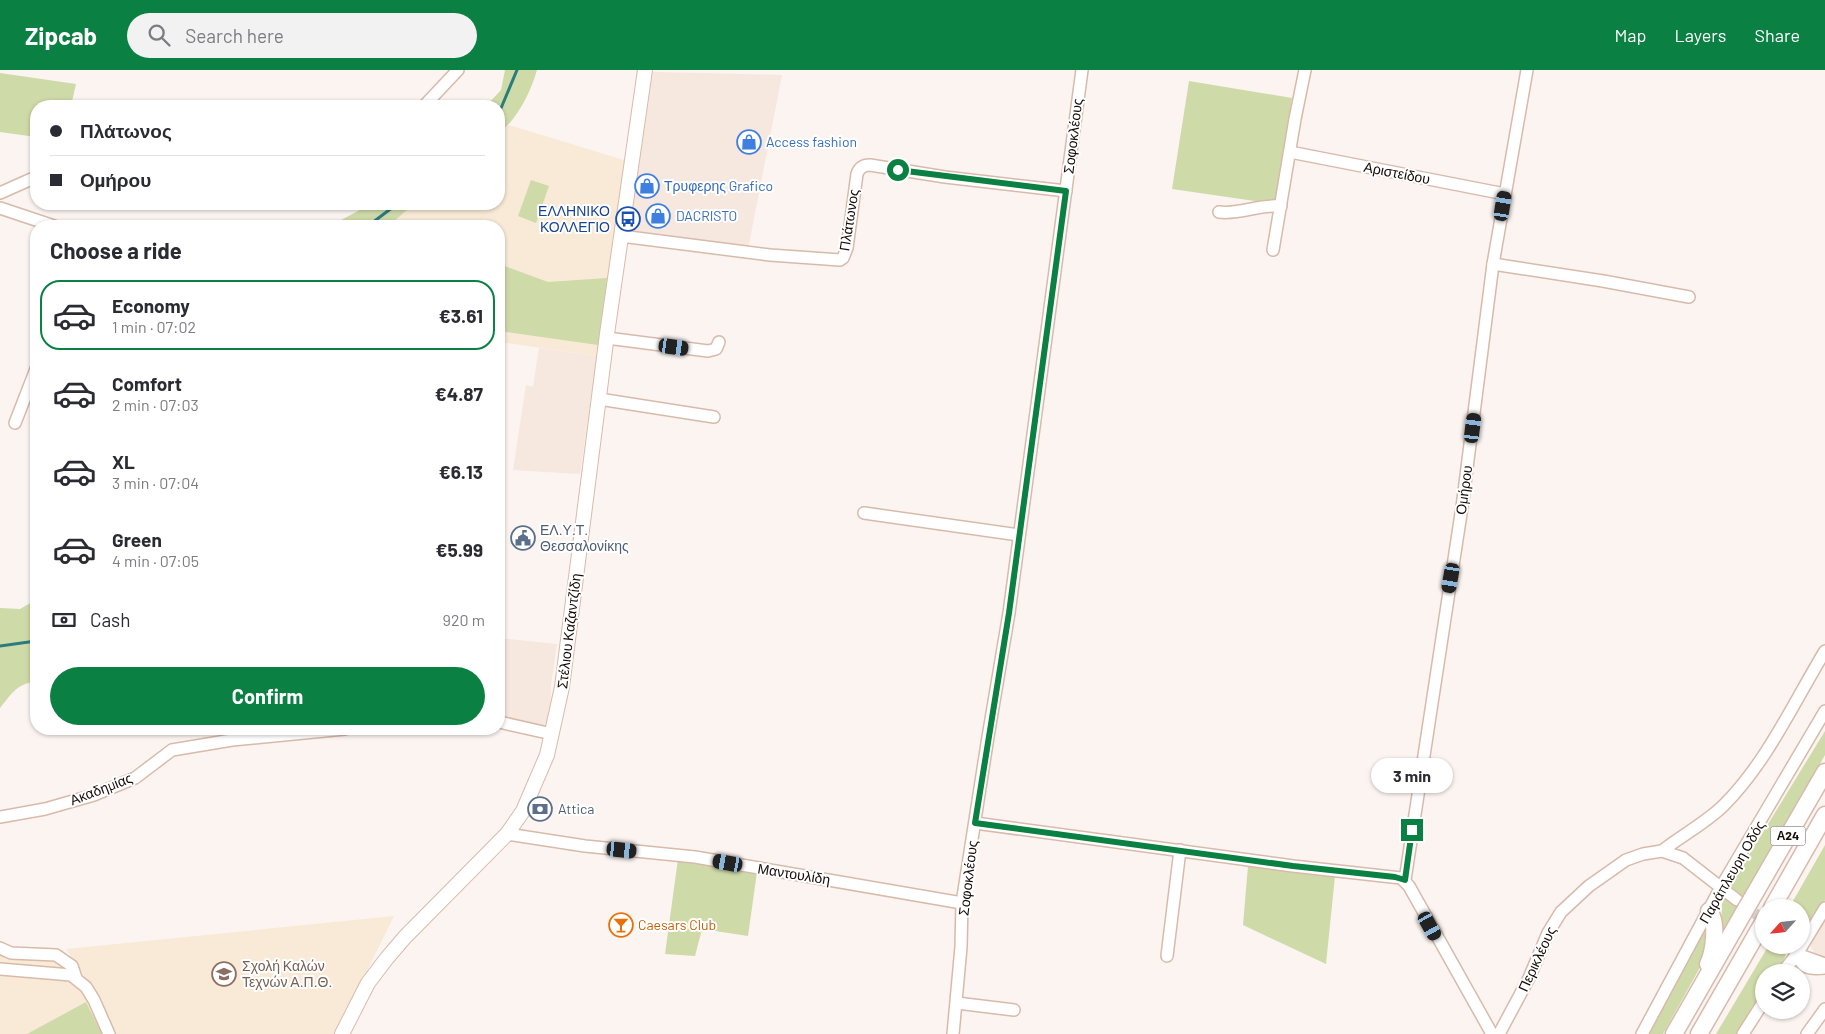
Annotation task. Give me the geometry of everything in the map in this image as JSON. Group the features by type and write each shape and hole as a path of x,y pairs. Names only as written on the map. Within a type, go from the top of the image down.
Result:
{"highway":[{"name":"Α24","path":"1674,1034 1744,904 1825,772"},
{"name":"Α24","path":"1777,899 1825,815"},
{"path":"1684,1016 1712,952 1713,918 1709,911"},
{"path":"1699,1034 1755,936"}],"main road":[{"name":"Στέλιου Καζαντζίδη","path":"342,1034 368,983 387,958 405,937 507,834 523,811 547,755 562,687 607,338 645,70"}],"street":[{"path":"430,100 458,70"},
{"name":"Σοφοκλέους","path":"953,1034 962,947 962,903 1008,621 1082,70"},
{"path":"1274,250 1305,70"},
{"name":"Ομήρου","path":"1405,880 1463,498 1493,264 1527,70"},
{"name":"Αριστείδου","path":"1290,152 1505,194"},
{"name":"Πλάτωνος","path":"622,236 763,254 840,260 843,258 846,248 857,174 864,166 1066,191"},
{"path":"0,193 30,180"},
{"path":"1219,212 1236,213 1271,205 1281,206"},
{"path":"0,208 36,220"},
{"path":"1493,264 1595,280 1689,298"},
{"path":"607,338 708,352 716,349 719,342"},
{"path":"14,423 30,384"},
{"path":"599,399 714,418"},
{"path":"864,513 1019,535"},
{"path":"1662,851 1717,811 1736,792 1773,740 1825,651"},
{"name":"Παράπλευρη Οδός","path":"1642,1034 1721,887 1825,711"},
{"path":"505,723 552,734"},
{"name":"Ακαδημίας","path":"0,817 45,809 94,795 135,778 172,750 232,740 283,735"},
{"path":"975,823 1293,866 1395,877 1405,880 1492,1034"},
{"name":"Μαντουλίδη","path":"507,834 585,846 695,857 962,903"},
{"path":"1167,956 1180,850"},
{"path":"1662,851 1682,858 1744,904"},
{"name":"Περικλέους","path":"1499,1034 1529,978 1548,933 1561,912 1589,886 1626,860 1643,854 1662,851"},
{"path":"1810,928 1825,908"},
{"path":"0,948 12,953 56,955 72,966 76,978"},
{"path":"1803,954 1825,964"},
{"path":"1810,969 1825,968"},
{"path":"0,969 68,974 76,978 86,987 94,1000 109,1034"},
{"path":"957,1003 1014,1010"},
{"path":"1807,1034 1825,1009"},
{"path":"1743,1034 1755,1015"},
{"path":"1484,1020 1506,1024"}],"shaded area":[{"path":"653,72 782,75 748,249 629,233"},
{"path":"509,125 627,161 597,356 505,343 505,220 395,220 407,210 505,210 505,129"},
{"path":"539,348 597,356 580,474 513,470 526,385 533,387"},
{"path":"505,639 557,644 551,685 550,727 505,718"},
{"name":"Σχολή Καλών Τεχνών Α.Π.Θ.","path":"394,916 336,1034 112,1034 88,982 66,949"},
{"path":"1825,916 1825,957 1817,956 1811,948 1811,939"},
{"path":"0,945 11,949 63,950 74,965 105,1034 0,1034"}],"green space":[{"path":"505,70 537,70 531,88 522,105 505,128 505,100 492,100 501,90"},
{"path":"0,73 76,84 72,100 30,100 30,136 0,132"},
{"path":"1189,81 1292,98 1275,204 1172,189"},
{"path":"531,180 549,186 536,223 518,216"},
{"path":"360,210 407,210 395,220 341,220"},
{"path":"505,266 548,282 607,278 598,345 505,332"},
{"path":"30,603 30,683 19,687 0,708 0,608 20,609"},
{"path":"1825,731 1825,755 1745,898 1730,886"},
{"path":"1825,845 1825,900 1810,926 1810,899 1794,899"},
{"path":"678,859 757,872 748,936 702,929 695,956 665,954"},
{"path":"1248,866 1335,876 1326,964 1243,925"},
{"path":"1725,897 1742,907 1725,936 1721,933 1722,904"},
{"path":"1708,921 1708,953 1663,1034 1646,1034"},
{"path":"1764,954 1786,954 1781,964 1758,964"},
{"path":"1755,969 1755,1005 1736,1034 1716,1034"},
{"path":"86,1002 102,1034 27,1034"}],"waterway":[{"path":"504,100 517,70"},
{"path":"376,220 389,210"},
{"path":"0,646 30,642"}],"tunnel":[{"path":"1741,903 1755,913"}],"place":[{"name":"Access fashion","path":"749,142"},
{"name":"Τρυφερης Grafico","path":"647,186"},
{"name":"DACRISTO","path":"658,216"},
{"name":"ΕΛΛΗΝΙΚΟ ΚΟΛΛΕΓΙΟ","path":"628,219"},
{"name":"ΕΛ.Υ.Τ. Θεσσαλονίκης","path":"523,538"},
{"name":"Attica","path":"540,809"},
{"name":"Caesars Club","path":"621,925"},
{"name":"Σχολή Καλών Τεχνών Α.Π.Θ.","path":"224,974"}],"route":[{"path":"898,170 1066,191 1009,613 975,823 1293,866 1395,877 1405,880 1412,830"}]}
